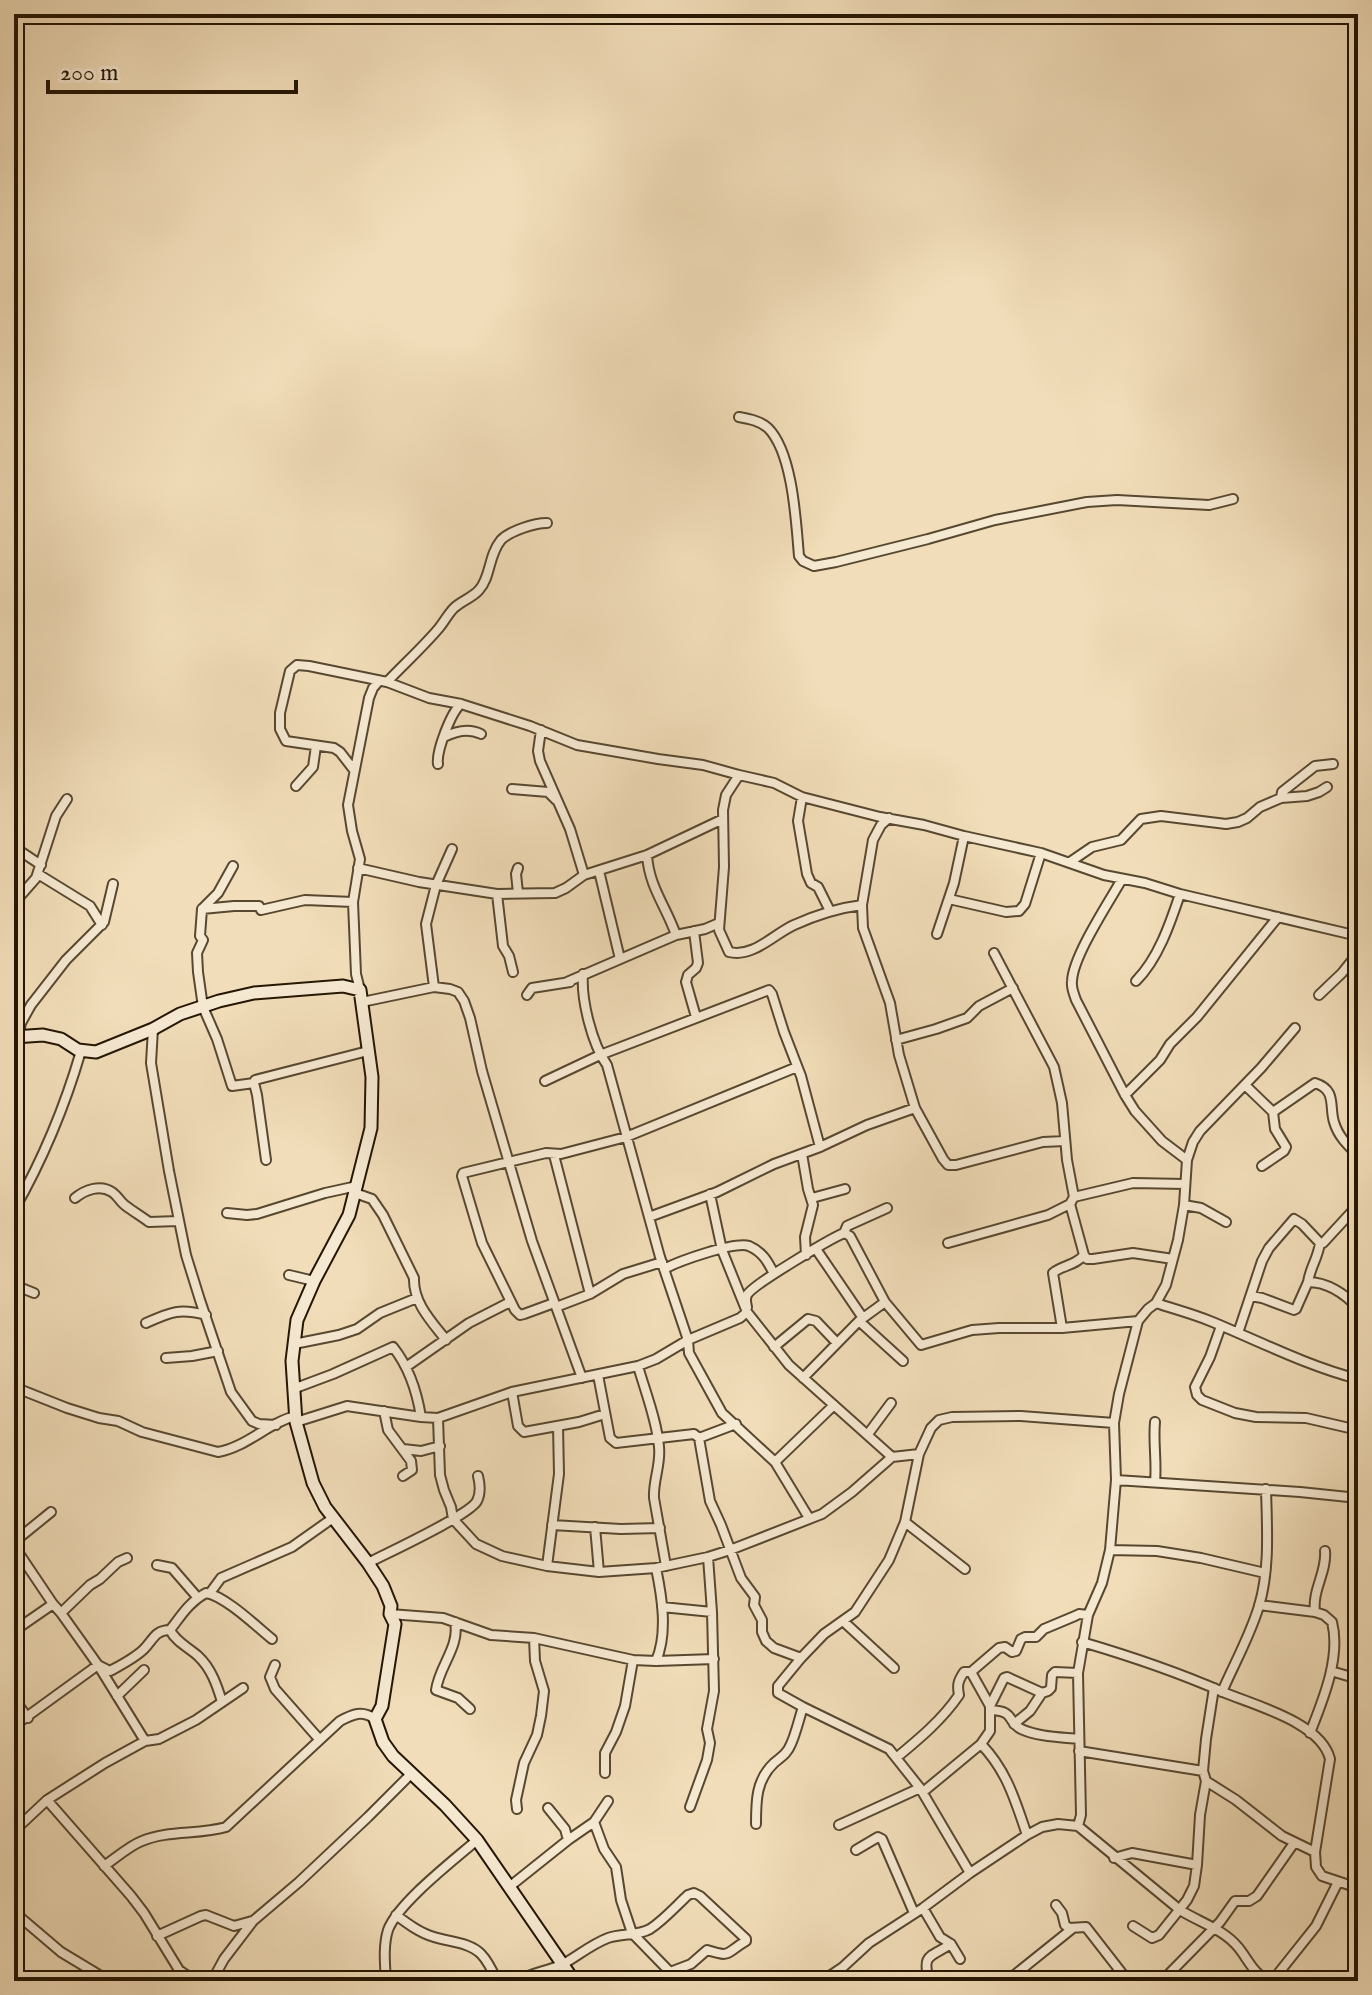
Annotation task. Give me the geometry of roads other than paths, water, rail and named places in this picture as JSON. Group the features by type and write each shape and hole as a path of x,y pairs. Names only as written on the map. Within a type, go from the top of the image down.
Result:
{"street":[{"path":"739,417 766,427 782,450 790,476 799,556 814,566 995,520 1087,502 1117,500 1209,505 1233,499"},
{"path":"375,1719 383,1703 395,1624 390,1614 391,1606 383,1586 325,1507 313,1483 296,1419 292,1361 297,1320 349,1215 371,1128 372,1077 356,974 353,902 360,859 348,805 373,688 440,628 455,607 481,589 502,539 534,523 547,523"},
{"path":"354,770 334,748 286,741 280,729 280,713 290,671 297,665 383,681 429,698 461,704 541,730 577,745 703,765 774,783 802,797 1041,853 1104,875 1358,936"},
{"path":"438,764 444,737 454,711 461,704"},
{"path":"444,737 470,730 481,734"},
{"path":"541,730 540,761 570,829 584,875"},
{"path":"296,786 313,767 316,746"},
{"path":"1281,798 1282,792 1315,766 1333,764"},
{"path":"739,775 726,795 723,819 724,867 719,930 729,952 764,944 794,925 830,911 862,905"},
{"path":"1070,862 1092,847 1121,840 1141,819 1161,816 1226,824 1238,822 1281,798 1307,796 1327,787"},
{"path":"512,789 548,792 559,803"},
{"path":"802,797 798,821 807,874 811,883 818,887 830,911"},
{"path":"14,903 39,870 56,816 67,799"},
{"path":"889,818 873,840 862,905 863,928 890,1003 896,1040 915,1108 948,1165 1043,1142 1065,1141"},
{"path":"358,868 394,878 497,894 555,893 584,875 647,855 723,819"},
{"path":"937,934 964,836"},
{"path":"14,847 39,870 90,906 102,925"},
{"path":"434,987 426,924 436,885 452,849"},
{"path":"949,899 1006,912 1019,911 1025,904 1041,853"},
{"path":"647,855 648,872 676,935"},
{"path":"233,866 218,893 202,909 200,936 203,940 197,953 203,1007 232,1086 254,1083 262,1078 368,1051"},
{"path":"518,868 518,893"},
{"path":"599,871 620,959"},
{"path":"1122,879 1082,950 1072,979 1076,1000 1135,1111 1162,1141 1187,1160"},
{"path":"113,884 102,925 66,960 31,1005 16,1037 43,1035 61,1039 81,1051 96,1052 153,1029 170,1017 203,1007 254,993 343,986 353,981 356,974"},
{"path":"497,894 503,946 513,972"},
{"path":"1136,981 1153,959 1180,894"},
{"path":"202,909 259,906 261,910 305,900 353,902"},
{"path":"1125,1095 1197,1017 1278,917"},
{"path":"527,995 532,988 567,982 676,935 719,923"},
{"path":"694,931 698,963 686,982 696,1017"},
{"path":"994,953 1054,1067 1062,1103 1072,1200 1084,1255 1087,1259 1093,1259 1133,1253 1173,1259"},
{"path":"1319,995 1358,953"},
{"path":"583,974 582,985 594,1043 607,1065 663,1266 688,1340 689,1353 722,1413 775,1462 809,1518"},
{"path":"567,982 582,985"},
{"path":"343,986 361,996 434,987 458,992 464,1001 532,1241 582,1378"},
{"path":"896,1040 967,1018 979,1006 1013,988"},
{"path":"545,1081 600,1055 769,990 797,1067 820,1147"},
{"path":"1078,1826 1081,1815 1078,1673 1088,1615 1102,1583 1110,1550 1116,1480 1114,1423 1138,1321 1156,1303 1166,1285 1184,1205 1187,1160 1193,1142 1295,1028"},
{"path":"153,1029 151,1063 186,1255 231,1392 252,1421 276,1425"},
{"path":"14,1210 69,1094 81,1051"},
{"path":"774,1274 763,1254 739,1245 623,1274 590,1294 520,1315 510,1302 482,1243 462,1176 463,1173 508,1162 546,1153 554,1155 626,1137 797,1067"},
{"path":"254,1083 266,1160"},
{"path":"1273,1112 1315,1083 1321,1085 1331,1096 1333,1120 1339,1134 1358,1155"},
{"path":"1245,1085 1273,1112 1275,1129 1286,1147 1262,1166"},
{"path":"649,1217 710,1194 867,1125 915,1108"},
{"path":"802,1154 813,1205 805,1237 806,1255"},
{"path":"554,1155 590,1294"},
{"path":"948,1243 1048,1215 1072,1200 1133,1183 1185,1184"},
{"path":"75,1198 84,1191 98,1188 111,1191 124,1205 149,1222 178,1221"},
{"path":"812,1198 845,1189"},
{"path":"227,1213 257,1214 325,1193 356,1190 372,1199 414,1278 413,1288 426,1316 446,1340"},
{"path":"710,1194 722,1250 747,1312 789,1365 892,1457"},
{"path":"1184,1205 1201,1208 1226,1222"},
{"path":"1320,1243 1358,1205"},
{"path":"747,1312 749,1292 844,1233 847,1226 887,1208"},
{"path":"1238,1333 1262,1261 1294,1219 1320,1243"},
{"path":"844,1233 850,1236 885,1302 921,1345 972,1330 1062,1328 1138,1321"},
{"path":"1251,1296 1294,1310 1300,1303 1310,1269 1318,1257 1320,1243"},
{"path":"816,1249 861,1319 903,1361"},
{"path":"1062,1328 1053,1273 1078,1262 1084,1255"},
{"path":"289,1275 314,1281"},
{"path":"1308,1282 1321,1283 1344,1293 1358,1308"},
{"path":"14,1285 34,1293"},
{"path":"294,1344 357,1329 380,1313 417,1298"},
{"path":"406,1367 469,1323 510,1302"},
{"path":"803,1378 861,1319 885,1302"},
{"path":"1156,1303 1358,1379"},
{"path":"146,1323 183,1310 206,1315"},
{"path":"14,1387 67,1408 118,1421 142,1432 218,1452 230,1450 284,1419 296,1419 347,1406 438,1418 512,1392 638,1366 747,1312"},
{"path":"774,1347 808,1319 816,1321 837,1343"},
{"path":"1221,1326 1195,1387 1202,1400 1235,1413 1256,1417 1306,1418 1358,1430"},
{"path":"293,1389 393,1347 406,1367 421,1417"},
{"path":"166,1358 218,1351"},
{"path":"638,1366 658,1437 659,1463 653,1487 660,1528 662,1646 656,1661"},
{"path":"598,1375 612,1442 694,1434 699,1438 710,1501 741,1578 755,1597 754,1605 761,1615 766,1641 774,1648 801,1658"},
{"path":"512,1392 518,1426 524,1432 605,1414"},
{"path":"868,1434 891,1403"},
{"path":"775,1462 834,1405"},
{"path":"384,1411 388,1430 412,1467 403,1476"},
{"path":"970,1873 921,1790 889,1749 778,1693 778,1686 824,1634 863,1603 889,1560 905,1522 919,1454 931,1428 939,1420 1021,1416 1114,1423"},
{"path":"438,1418 440,1475 453,1519 476,1544 502,1556 547,1566 599,1572 661,1567 730,1550 822,1514 892,1457 919,1454"},
{"path":"1155,1422 1155,1482"},
{"path":"699,1438 736,1424"},
{"path":"547,1566 559,1474 558,1426"},
{"path":"403,1449 421,1451 440,1446"},
{"path":"368,1563 453,1519 477,1502 480,1488 478,1476"},
{"path":"1116,1480 1358,1498"},
{"path":"1133,1926 1155,1937 1180,1910 1194,1886 1206,1781 1203,1771 1218,1690 1259,1605 1265,1573 1266,1489"},
{"path":"51,1512 15,1548 98,1665 145,1741"},
{"path":"98,1665 110,1671 144,1649 161,1630 170,1630 188,1605 210,1593 221,1578 292,1547 333,1518"},
{"path":"905,1522 965,1569"},
{"path":"552,1525 660,1528"},
{"path":"595,1527 599,1572"},
{"path":"1110,1550 1157,1551 1265,1573"},
{"path":"1315,1612 1315,1592 1326,1561 1325,1551"},
{"path":"690,1807 707,1760 710,1743 707,1729 714,1691 708,1557"},
{"path":"61,1613 90,1585 127,1558"},
{"path":"157,1565 172,1568 198,1598"},
{"path":"210,1593 243,1614 272,1639"},
{"path":"14,1631 53,1604"},
{"path":"1259,1605 1315,1612 1332,1622 1335,1642 1331,1671 1310,1733"},
{"path":"662,1607 712,1612"},
{"path":"390,1614 443,1618 491,1635 534,1638 633,1660 714,1659"},
{"path":"896,1758 948,1711 959,1695 958,1681 964,1672 971,1672 999,1648 1016,1651 1025,1637 1036,1637 1044,1629 1079,1614 1088,1615"},
{"path":"843,1621 894,1668"},
{"path":"455,1622 457,1632 437,1679 436,1690 458,1698 470,1709"},
{"path":"170,1630 174,1639 184,1644 210,1670 222,1702"},
{"path":"517,1809 516,1800 525,1761 537,1735 544,1691 535,1661 534,1638"},
{"path":"1082,1642 1149,1662 1266,1709 1320,1741 1330,1759 1315,1852 1316,1867 1322,1876 1358,1888"},
{"path":"605,1773 605,1753 625,1706 633,1660"},
{"path":"14,1726 98,1665"},
{"path":"275,1665 270,1677 275,1689 319,1739"},
{"path":"117,1696 144,1670"},
{"path":"1331,1671 1358,1679"},
{"path":"971,1672 990,1708"},
{"path":"1014,1724 1030,1711 1042,1693 1051,1688 1055,1672 1078,1673"},
{"path":"839,1825 921,1790 981,1744 990,1731 990,1708 1004,1678 1042,1693"},
{"path":"14,1831 47,1800 105,1763 145,1741 165,1737 243,1688"},
{"path":"14,1699 28,1718"},
{"path":"756,1824 756,1797 763,1776 784,1756 792,1743 803,1707"},
{"path":"990,1708 1010,1715 1017,1727 1037,1735 1079,1739"},
{"path":"104,1866 140,1841 226,1827 340,1721 361,1713 375,1719 383,1742 477,1840 574,1981"},
{"path":"981,1744 1009,1782 1027,1835"},
{"path":"1079,1751 1203,1771"},
{"path":"212,1981 224,1959 253,1921 299,1882 411,1774"},
{"path":"1206,1781 1294,1843 1315,1852"},
{"path":"47,1800 144,1913 179,1970 195,1981"},
{"path":"509,1887 594,1822 608,1801"},
{"path":"548,1808 565,1829 568,1840"},
{"path":"594,1822 604,1849 616,1867 621,1900 632,1933 677,1981"},
{"path":"822,1981 843,1967 863,1947 1042,1827 1058,1824 1078,1826 1180,1910 1213,1927 1237,1945 1260,1977 1273,1980 1316,1926 1338,1882"},
{"path":"856,1850 878,1837 882,1839 907,1899 940,1937 951,1944 960,1959"},
{"path":"386,1981 386,1940 396,1915 477,1840"},
{"path":"1162,1981 1225,1916 1235,1901 1249,1901 1257,1896 1294,1843"},
{"path":"1114,1858 1132,1853 1197,1865"},
{"path":"518,1981 562,1965 610,1938 642,1933 652,1928 694,1893 746,1939 727,1955 720,1956 707,1950 691,1964 670,1972"},
{"path":"1056,1905 1065,1925 1090,1930 1128,1981"},
{"path":"14,1912 61,1952 109,1981"},
{"path":"157,1936 206,1915 234,1926 253,1921"},
{"path":"396,1915 424,1933 473,1948 484,1957 497,1981"},
{"path":"1007,1981 1074,1927"},
{"path":"929,1981 924,1964 926,1959 951,1944"}]}
